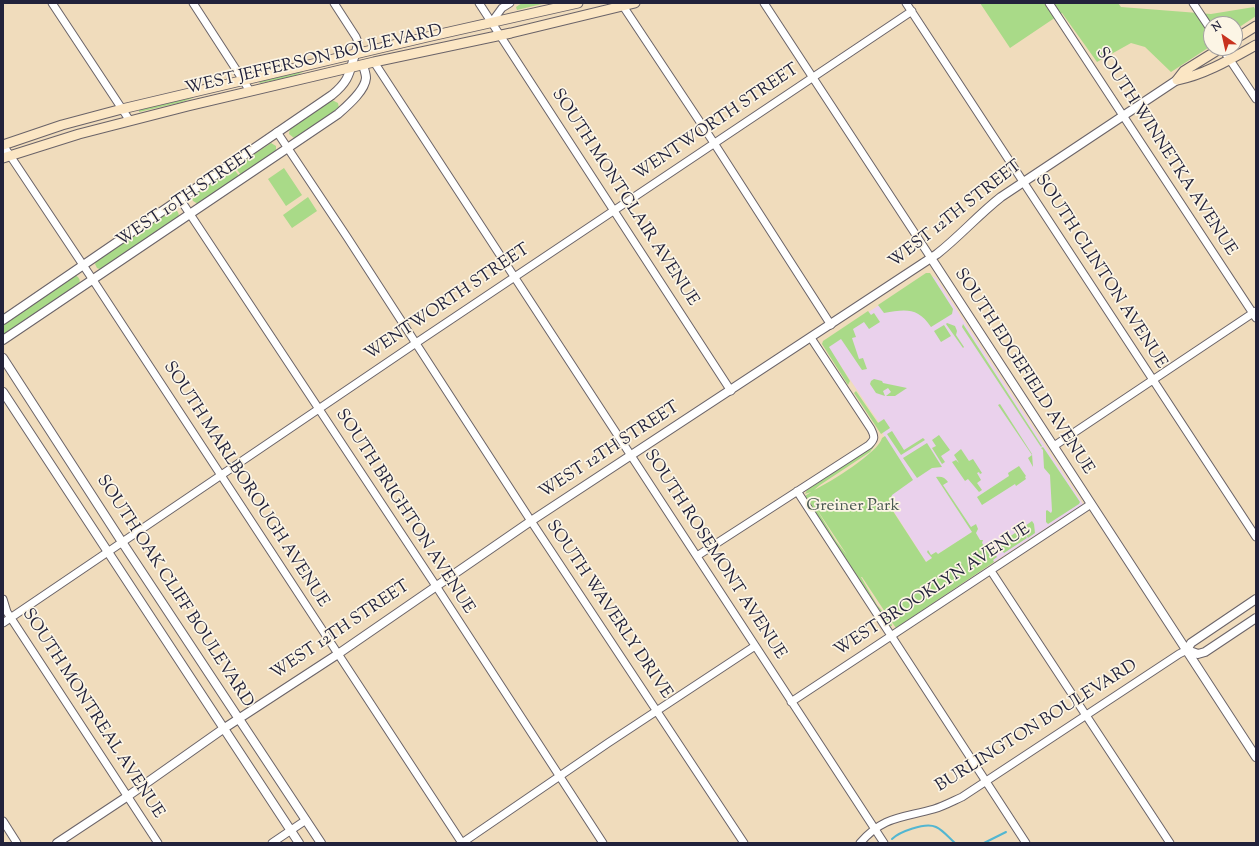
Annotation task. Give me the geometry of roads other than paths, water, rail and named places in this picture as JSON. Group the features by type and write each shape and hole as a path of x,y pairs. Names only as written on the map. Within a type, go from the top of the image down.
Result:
{"main road":[{"name":"WEST JEFFERSON BOULEVARD","path":"3,145 62,125 122,109 578,3"},
{"name":"WEST JEFFERSON BOULEVARD","path":"7,157 80,134 250,91 499,35 622,4 635,3"},
{"path":"1243,34 1256,26"},
{"name":"WEST 12TH STREET","path":"1177,80 1189,78 1256,45"},
{"name":"WEST 12TH STREET","path":"1177,80 1184,71 1209,56"}],"street":[{"path":"52,3 130,121"},
{"path":"193,3 250,91"},
{"path":"334,3 356,37 358,42 355,54"},
{"name":"SOUTH MONTCLAIR AVENUE","path":"479,3 731,390"},
{"path":"491,23 502,8 510,3"},
{"name":"SOUTH EDGEFIELD AVENUE","path":"764,3 1256,757"},
{"name":"SOUTH CLINTON AVENUE","path":"906,3 1256,537"},
{"name":"SOUTH WINNETKA AVENUE","path":"1049,3 1255,314"},
{"path":"1193,3 1203,18"},
{"path":"622,4 714,143 831,325"},
{"name":"WENTWORTH STREET","path":"3,623 613,210 912,11"},
{"name":"WEST 10TH STREET","path":"3,320 342,87 346,82 355,54"},
{"path":"1228,56 1256,99"},
{"name":"SOUTH ROSEMONT AVENUE","path":"374,62 884,843"},
{"name":"WEST 10TH STREET","path":"3,340 338,114 354,99 365,82 366,78 363,65"},
{"name":"WEST 12TH STREET","path":"56,843 128,796 223,729 338,654 531,521 931,258 952,243 983,212 1024,181 1177,80"},
{"name":"SOUTH WAVERLY DRIVE","path":"278,132 531,521 744,843"},
{"name":"SOUTH MARLBOROUGH AVENUE","path":"3,145 7,157 93,280 462,843"},
{"name":"SOUTH BRIGHTON AVENUE","path":"180,199 436,586 603,843"},
{"path":"1054,446 1255,314"},
{"path":"697,556 869,445 874,440 874,436 811,338"},
{"name":"SOUTH OAK CLIFF BOULEVARD","path":"3,358 122,542 321,843"},
{"name":"SOUTH OAK CLIFF BOULEVARD","path":"3,392 299,843"},
{"path":"797,491 1026,843"},
{"name":"WEST BROOKLYN AVENUE","path":"791,702 1091,504"},
{"path":"991,571 1170,843"},
{"name":"SOUTH MONTREAL AVENUE","path":"3,599 7,612 158,843"},
{"name":"BURLINGTON BOULEVARD","path":"860,843 874,828 883,823 947,804 962,797 1187,650 1191,643 1256,599"},
{"path":"1187,650 1198,654 1205,652 1256,618"},
{"path":"462,843 755,646"},
{"path":"272,843 306,820"},
{"path":"3,822 17,843"}],"waterway":[{"path":"892,839 900,833 912,828 931,826 941,830 955,843"},
{"path":"984,843 1006,832"}],"park label":[{"name":"Greiner Park","path":"853,507"}]}
